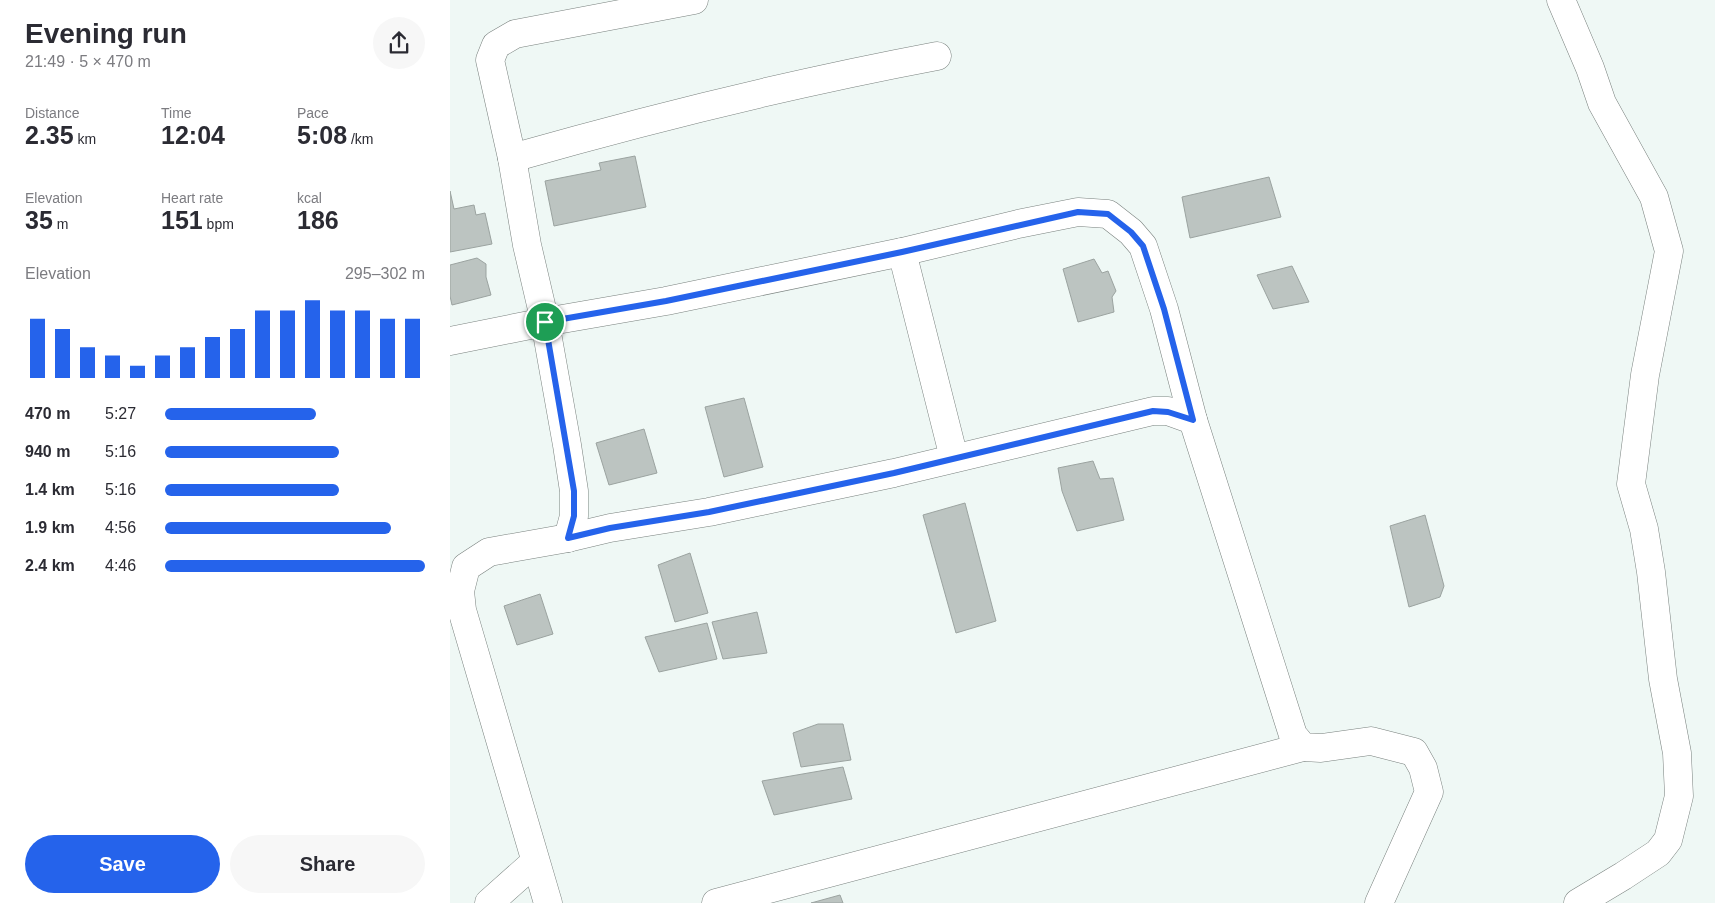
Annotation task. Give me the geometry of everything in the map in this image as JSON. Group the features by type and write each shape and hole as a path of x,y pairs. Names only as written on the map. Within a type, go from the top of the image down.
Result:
{"street":[{"path":"568,538 574,516 574,491 545,322 527,245 512,158 490,60 496,45 515,34 694,0"},
{"path":"1561,0 1590,68 1602,103 1654,197 1670,251 1645,375 1631,484 1644,529 1651,572 1663,679 1677,753 1679,796 1668,840 1658,853 1578,903"},
{"path":"512,158 629,125 863,70 937,56"},
{"path":"450,341 666,301 902,252 1078,212 1108,214 1131,232 1143,246 1164,309 1193,420 1293,735 1303,747"},
{"path":"902,252 954,458"},
{"path":"548,903 462,610 460,591 466,567 489,552 568,538 610,528 728,508 894,473 1153,411 1168,412 1193,420"},
{"path":"716,903 1303,747 1322,748 1371,741 1414,752 1423,768 1429,792 1379,903"},
{"path":"489,903 535,862"}],"building":[{"path":"635,156 646,207 554,226 545,181 601,170 599,163"},
{"path":"1269,177 1281,217 1190,238 1182,197"},
{"path":"450,191 454,209 474,205 476,215 485,213 492,244 450,252"},
{"path":"477,258 486,264 486,277 491,295 452,305 450,296 450,265"},
{"path":"1094,259 1102,273 1108,271 1116,291 1112,297 1114,312 1078,322 1063,269"},
{"path":"1292,266 1309,302 1273,309 1257,275"},
{"path":"744,398 763,467 724,477 705,407"},
{"path":"644,429 657,473 609,485 596,443"},
{"path":"1093,461 1100,479 1113,478 1124,520 1077,531 1062,491 1058,468"},
{"path":"965,503 996,621 956,633 923,515"},
{"path":"1425,515 1444,586 1440,597 1409,607 1390,526"},
{"path":"690,553 708,613 675,622 658,565"},
{"path":"540,594 553,634 517,645 504,606"},
{"path":"757,612 767,653 723,659 712,622"},
{"path":"707,623 717,659 659,672 645,637"},
{"path":"818,724 843,724 851,760 801,767 793,733"},
{"path":"843,767 852,799 774,815 762,781"},
{"path":"840,895 843,903 811,903"}],"route":[{"path":"1078,212 1108,214 1131,232 1143,246 1164,309 1193,420 1168,412 1153,411 894,473 709,512 610,528 568,538 574,516 574,491 545,322 666,301 902,252 1018,224 1078,212"}]}
